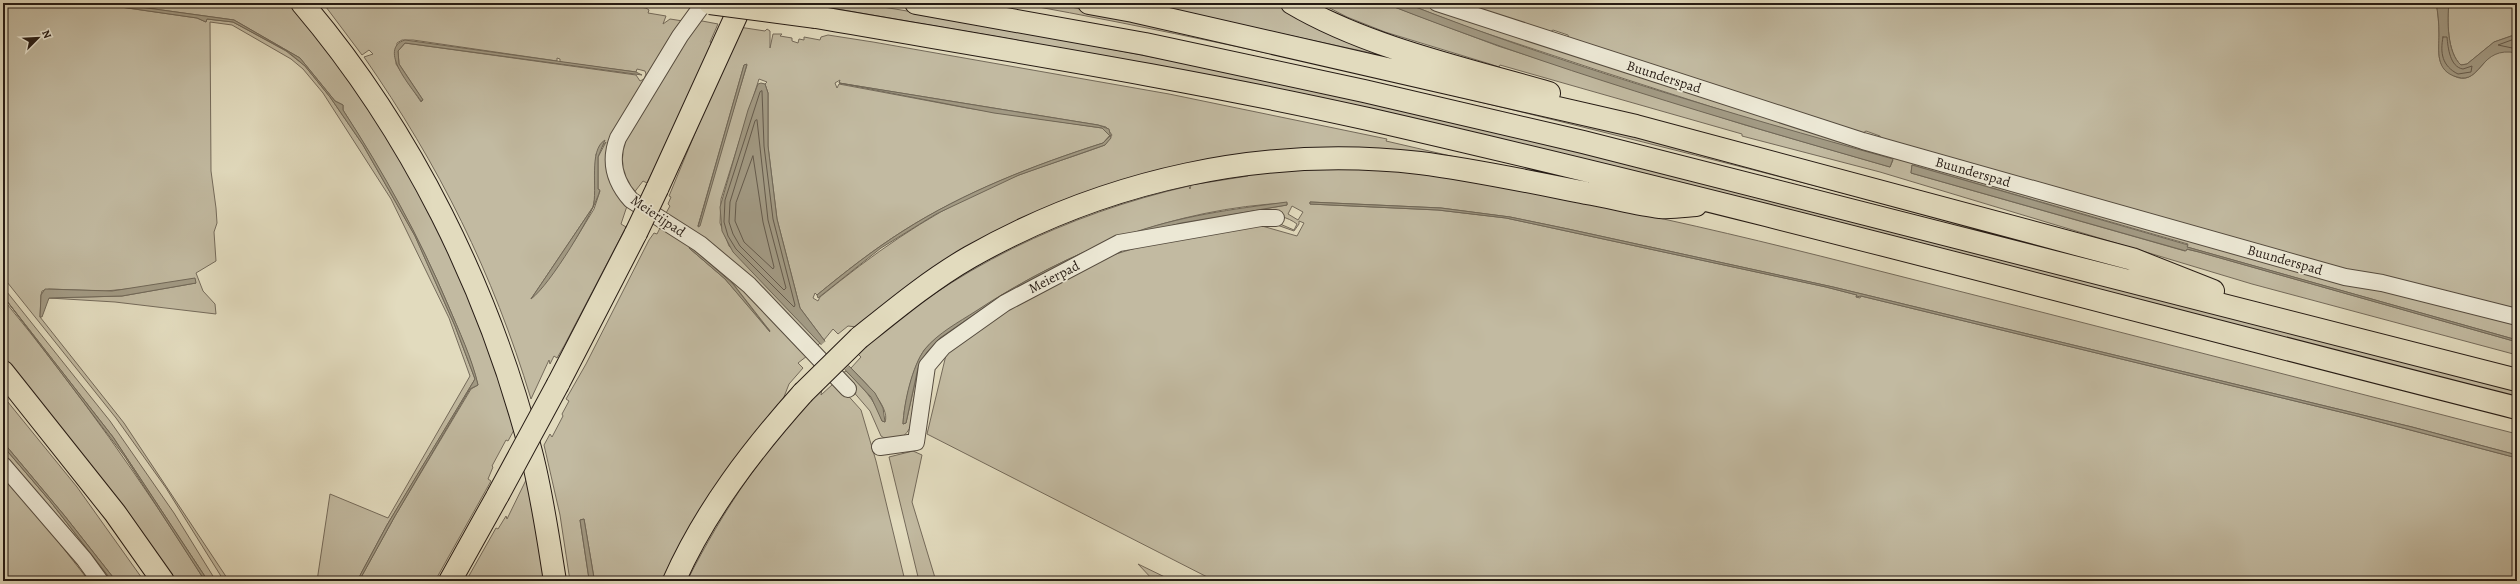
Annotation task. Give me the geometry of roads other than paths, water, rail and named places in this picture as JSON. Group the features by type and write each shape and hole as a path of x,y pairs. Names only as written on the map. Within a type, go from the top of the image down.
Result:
{"highway":[{"path":"302,3 327,32 371,94 418,170 459,249 494,335 518,405 531,452 543,508 555,581"},
{"path":"710,3 816,17 1143,74 1362,118 1581,169 2517,408"},
{"path":"450,581 558,384 636,233 742,3"},
{"path":"916,3 1145,44 1364,90 1583,142 2517,380"},
{"path":"1089,3 1133,11 1636,126 2132,259 2302,326"},
{"path":"1292,3 1325,22 1385,44 1554,94 1636,126"},
{"path":"674,581 684,559 714,506 764,437 803,393 859,338 910,297 968,258 1028,226 1086,203 1149,183 1204,170 1315,158 1368,159 1420,163 1479,172 1662,207 1719,204"},
{"path":"3,372 115,512 163,581"}],"street":[{"name":"Meierijpad","path":"704,3 680,36 618,138 614,150 616,175 622,190 631,200 700,244 749,285 848,389"},
{"name":"Buunderspad","path":"1437,3 1863,141 2345,277 2382,283 2517,317"},
{"name":"Meierpad","path":"880,447 916,442 927,366 943,346 1005,303 1119,243 1261,218 1276,218"},
{"path":"3,465 84,559 100,581"}],"water":[{"path":"93,3 111,3 234,20 300,58 335,101 343,105 343,110 373,157 400,205 437,279 465,345 478,385 470,389 395,516 359,581 357,581 387,525 475,379 455,326 415,236 363,145 330,97 305,66 287,51 233,22 207,19 206,22 197,18"},
{"path":"1384,3 1405,3 1525,47 1647,87 1893,159 1890,167 1698,111 1572,71 1446,27"},
{"path":"2436,3 2449,3 2449,36 2453,53 2456,60 2461,65 2467,64 2494,42 2517,34 2517,53 2505,52 2495,54 2488,59 2472,76 2465,78 2450,74 2445,70 2440,60 2439,22"},
{"path":"405,40 636,72 642,75 405,43 398,51 399,64 423,100 421,101 399,69 395,60 394,52 397,45"},
{"path":"747,64 700,226 698,227 744,65"},
{"path":"839,83 1098,125 1109,129 1111,138 1105,145 1019,175 936,214 881,248 818,298 817,295 859,262 892,238 926,217 975,192 1025,170 1103,143 1110,136 1102,128 994,113"},
{"path":"758,84 765,84 768,93 768,146 777,219 800,308 824,340 875,393 883,408 885,422 882,421 871,397 733,252 722,231 720,207 748,110"},
{"path":"605,140 598,157 598,189 600,190 593,207 594,171 597,152 600,145"},
{"path":"1912,165 2188,245 2187,247 2517,340 2517,342 2199,252 2187,249 2186,251 1911,173"},
{"path":"1287,202 1287,205 1181,223 1128,237 1054,268 1001,296 940,338 927,352 918,368 906,423 903,424 905,406 916,365 920,356 930,343 949,328 1030,278 1107,242 1146,228 1206,214"},
{"path":"1310,202 1441,208 1510,217 1568,229 1833,287 2412,427 2517,455 2517,458 2357,416 1861,296 1856,297 1857,295 1826,287 1506,218 1438,210 1310,204"},
{"path":"593,207 581,231 560,264 531,299"},
{"path":"690,246 733,284 770,332 725,279 689,248"},
{"path":"195,278 196,283 122,296 49,298 42,317 40,317 41,295 45,289 112,291"},
{"path":"3,296 113,437 208,581 205,581 125,457"},
{"path":"3,442 64,515 116,581 112,581 50,501 3,446"},
{"path":"584,519 594,578 589,579 580,520"}]}
